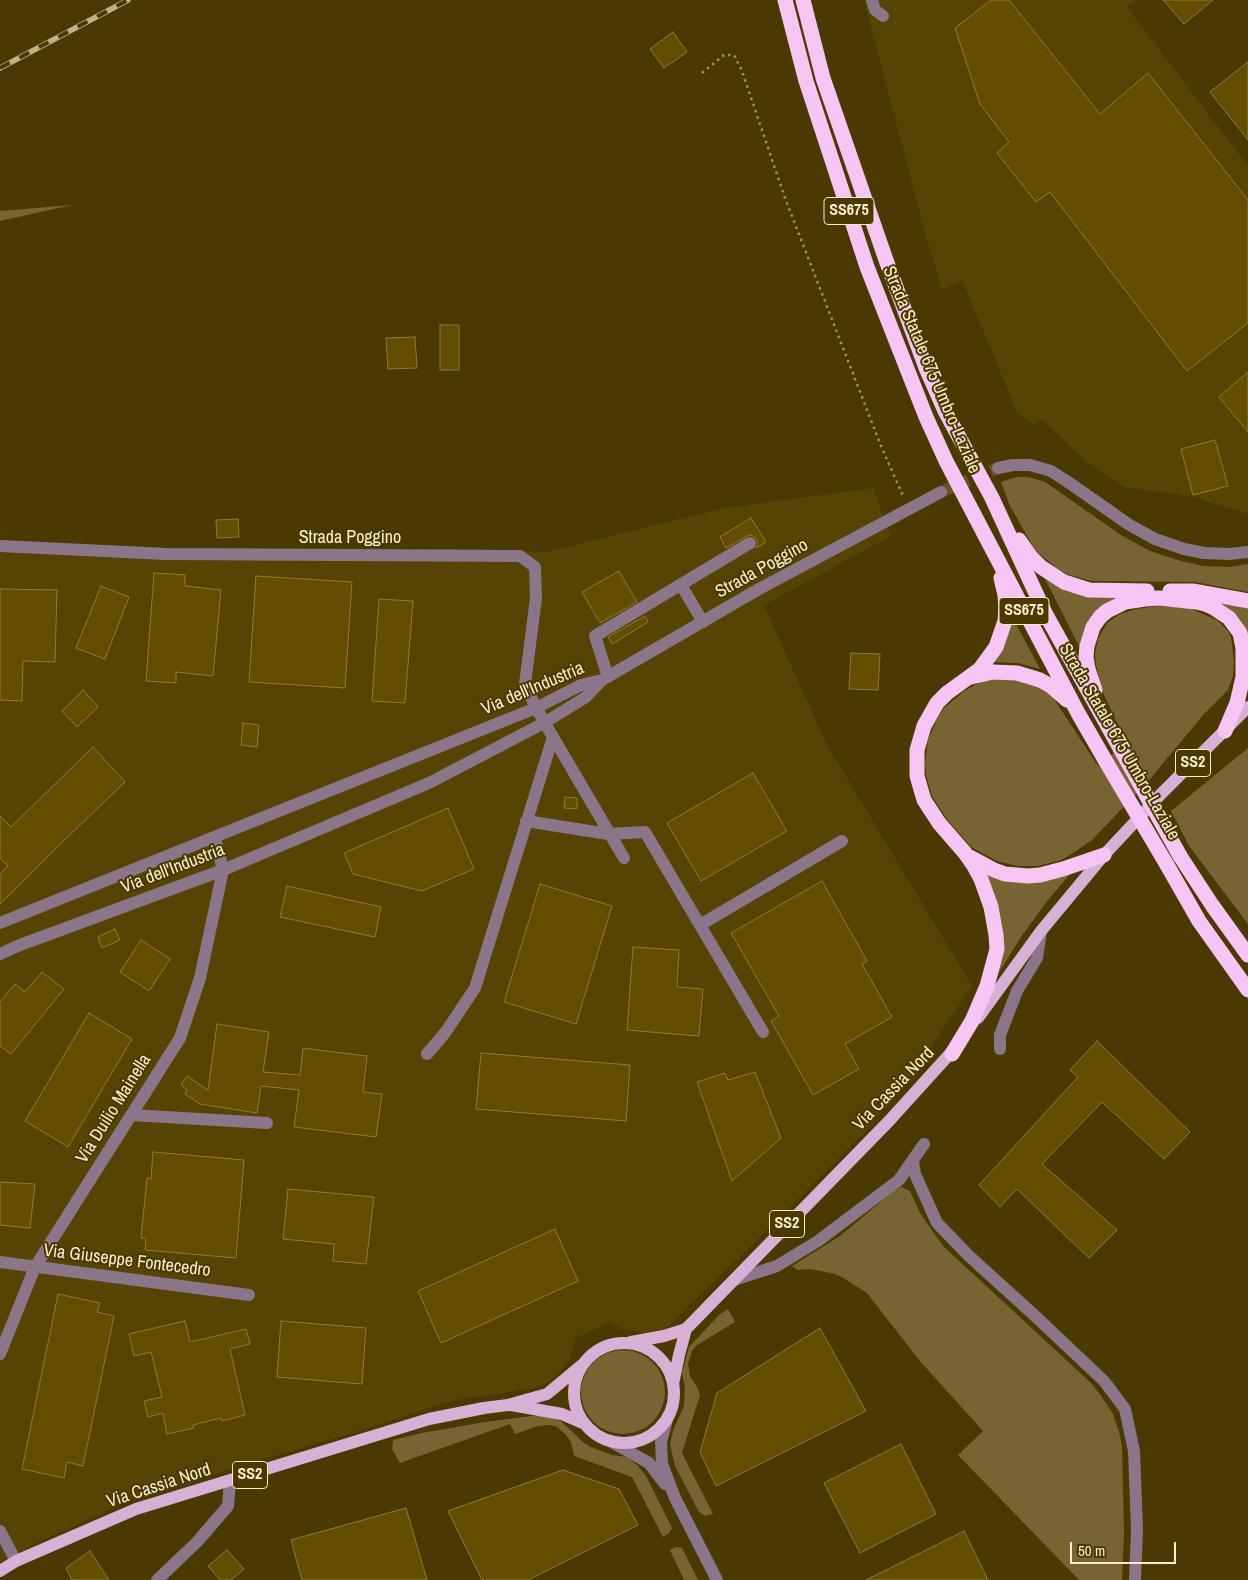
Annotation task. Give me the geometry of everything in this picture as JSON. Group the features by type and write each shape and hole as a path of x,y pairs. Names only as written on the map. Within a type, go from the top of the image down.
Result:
{"highway":[{"name":"Strada Statale 675 Umbro-Laziale","path":"785,0 806,81 867,267 926,417 946,461 1078,713 1199,921 1248,990"},
{"name":"Strada Statale 675 Umbro-Laziale","path":"803,0 823,78 886,260 926,368 945,410 992,498 1045,613 1110,731 1180,856 1212,905 1247,953"},
{"path":"946,461 998,570 1006,595 1005,621 996,647 980,669 947,693 930,714 920,738 916,763 924,800 939,823 965,853 981,879 994,921 997,949 987,986 980,1004 952,1054"},
{"path":"992,498 1031,558 1064,582 1089,590 1194,591 1248,601"},
{"path":"1110,731 1088,669 1086,657 1089,636 1100,617 1115,606 1135,600 1158,598 1196,602 1214,608 1229,618 1240,633 1243,677 1237,703 1225,731"},
{"path":"970,678 993,672 1028,675 1051,686 1066,698 1078,713"},
{"path":"965,853 994,870 1010,875 1028,876 1063,869 1104,855"}],"main road":[{"name":"SS2","path":"1104,855 1161,794 1248,707"},
{"name":"Via Cassia Nord","path":"629,1343 664,1336 686,1329 889,1121 952,1054 1041,931 1104,855"},
{"name":"Via Cassia Nord","path":"672,1384 686,1329"},
{"name":"SS2","path":"610,1441 592,1431 585,1424 575,1405 574,1395 574,1384 582,1364 589,1356 608,1345 629,1343 649,1349 658,1356 669,1372 672,1384 673,1400 668,1416"},
{"name":"Via Cassia Nord","path":"0,1571 16,1562 136,1509 429,1419 508,1405 547,1394 582,1364"},
{"name":"Via Cassia Nord","path":"508,1405 562,1414 585,1424"},
{"path":"610,1441 621,1443 642,1439 651,1435 659,1428 668,1416"}],"street":[{"path":"872,0 875,10 883,16"},
{"path":"998,468 1013,465 1030,465 1050,471 1128,524 1162,541 1204,553 1229,554 1248,552"},
{"name":"Strada Poggino","path":"605,679 759,589 941,492"},
{"path":"605,679 595,636 750,544"},
{"name":"Strada Poggino","path":"0,546 166,554 520,556 535,567 536,598 525,684 544,723 554,737 608,834 624,858"},
{"path":"681,585 702,622"},
{"name":"Via dell'Industria","path":"0,923 536,708 581,685 605,679"},
{"name":"Via dell'Industria","path":"0,954 222,870 429,783 544,723 586,697 605,679"},
{"path":"427,1054 445,1034 475,988 554,737"},
{"path":"526,821 608,834 646,832 763,1032"},
{"path":"215,838 222,870"},
{"path":"700,925 842,841"},
{"name":"Via Duilio Mainella","path":"0,1354 35,1267 180,1038 200,978 222,870"},
{"path":"1000,1049 1000,1035 1017,991 1037,958 1041,931"},
{"path":"132,1115 267,1123"},
{"path":"734,1280 777,1266 818,1241 899,1180 924,1144"},
{"path":"913,1161 915,1174 937,1223 969,1256 1104,1381 1125,1409 1134,1451 1137,1530 1135,1580"},
{"name":"Via Giuseppe Fontecedro","path":"0,1262 249,1295"},
{"path":"668,1416 661,1442 662,1464 675,1498 717,1580"},
{"path":"610,1441 649,1463 675,1498"},
{"path":"157,1580 197,1542 228,1506 230,1481"},
{"path":"0,1531 16,1562"}],"path":[{"path":"702,73 724,55 734,55 742,71 785,198 881,446 908,509"}],"shaded area":[{"path":"864,0 1135,0 1127,7 1248,166 1248,514 1194,497 1124,487 1087,462 1041,419 1035,425 1017,412 962,280 942,290 923,226"},
{"path":"72,205 0,221 0,211"},
{"path":"1016,477 1028,477 1045,482 1121,535 1150,551 1203,566 1229,567 1248,564 1248,592 1195,582 1091,581 1067,574 1037,552 1010,506 1001,482"},
{"path":"873,488 891,536 764,605 826,743 972,986 902,1090 859,1138 665,1329 646,1333 624,1330 610,1322 576,1338 569,1360 548,1383 530,1389 449,1401 371,1427 132,1499 30,1546 0,1563 0,540 170,548 451,549 546,552 724,508"},
{"path":"1044,577 1123,596 1088,623 1080,648"},
{"path":"1217,602 1248,608 1248,642"},
{"path":"1158,606 1189,608 1217,620 1228,631 1231,637 1234,662 1233,676 1228,690 1204,714 1150,779 1092,840 1070,855 1061,860 1038,866 1017,866 997,861 971,847 946,818 932,796 926,775 925,763 928,740 944,708 963,692 983,680 994,678 1026,681 1048,691 1098,766 1128,742 1101,688 1095,655 1098,639 1107,623 1120,614 1136,609"},
{"path":"1014,620 1040,669 1018,663 994,662 1002,650"},
{"path":"1248,748 1248,924 1189,846 1171,811"},
{"path":"981,871 1070,874 1021,937 996,977"},
{"path":"901,1187 910,1191 920,1213 943,1246 1091,1383 1113,1414 1122,1446 1124,1532 1122,1580 1079,1580 958,1455 983,1431 919,1360 867,1293 840,1276 810,1269 798,1270 792,1266 840,1236"},
{"path":"728,1309 735,1322 697,1345 692,1351 688,1364 690,1376 700,1395 682,1453 713,1514 705,1516 699,1512 675,1466 670,1444 674,1428 684,1406 685,1387 682,1373 689,1347 720,1314"},
{"path":"623,1350 639,1353 653,1362 662,1376 665,1392 662,1408 653,1422 639,1431 623,1434 607,1431 593,1422 584,1408 581,1392 584,1376 593,1362 607,1353"},
{"path":"540,1415 554,1417 561,1421 591,1447 612,1455 627,1457 637,1465 646,1476 672,1528 669,1533 663,1537 632,1477 574,1456 571,1442 567,1436 557,1427 551,1425 538,1426 515,1434 510,1424 400,1463 392,1449 393,1440 422,1433"},
{"path":"676,1547 682,1548 698,1580 684,1580 670,1550"}],"building":[{"path":"991,0 1009,0 1100,114 1148,73 1248,200 1248,323 1187,371 1050,192 1036,202 997,153 1009,142 980,104 955,28"},
{"path":"1163,0 1213,0 1184,24"},
{"path":"673,32 687,52 664,68 650,49"},
{"path":"1248,62 1248,140 1210,92"},
{"path":"440,325 459,325 459,370 440,370"},
{"path":"415,337 417,368 388,369 386,338"},
{"path":"1248,372 1248,432 1219,397"},
{"path":"1215,440 1228,486 1193,495 1181,449"},
{"path":"751,518 766,542 756,548 757,539 749,535 726,548 720,537"},
{"path":"238,519 239,537 217,538 216,520"},
{"path":"619,571 637,602 600,623 582,592"},
{"path":"154,573 185,575 185,586 221,590 213,676 176,672 176,683 146,681"},
{"path":"256,576 352,582 345,688 249,682"},
{"path":"101,586 129,597 105,659 76,648"},
{"path":"0,589 57,590 55,662 23,661 22,701 0,700"},
{"path":"379,599 413,601 405,703 372,701"},
{"path":"645,616 648,622 612,644 608,637"},
{"path":"851,653 880,654 878,690 849,689"},
{"path":"83,690 98,707 77,727 62,711"},
{"path":"243,723 259,725 257,747 241,745"},
{"path":"93,747 125,782 0,904 0,874 8,866 0,858 0,816 11,827"},
{"path":"753,773 787,831 701,881 667,823"},
{"path":"565,797 577,798 577,809 564,808"},
{"path":"448,808 474,869 422,891 353,874 344,853"},
{"path":"822,881 867,961 862,964 892,1017 845,1044 859,1069 813,1095 771,1021 779,1016 731,933"},
{"path":"540,884 612,906 576,1024 504,1002"},
{"path":"287,886 381,907 375,937 280,917"},
{"path":"115,929 120,940 102,948 98,937"},
{"path":"141,940 170,959 149,991 120,972"},
{"path":"633,947 679,950 677,987 703,989 699,1036 627,1030"},
{"path":"42,972 64,989 11,1054 0,1046 0,1002 15,984 25,992"},
{"path":"89,1013 132,1039 68,1147 25,1121"},
{"path":"217,1024 269,1032 263,1072 300,1075 303,1048 367,1056 363,1092 382,1094 376,1137 294,1127 299,1090 261,1086 257,1113 200,1104 185,1094 187,1090 181,1085 187,1076 208,1090"},
{"path":"1097,1041 1190,1132 1164,1159 1102,1102 1042,1164 1117,1230 1089,1258 1017,1189 1000,1207 979,1185 1078,1077 1070,1070"},
{"path":"481,1053 630,1065 626,1121 476,1109"},
{"path":"755,1072 781,1138 732,1181 697,1082 725,1073 728,1080"},
{"path":"153,1152 244,1160 236,1258 145,1250 146,1238 141,1238 147,1178 151,1179"},
{"path":"0,1182 35,1184 30,1228 0,1225"},
{"path":"288,1189 374,1197 366,1264 333,1261 334,1244 283,1239"},
{"path":"555,1229 578,1281 441,1343 418,1291"},
{"path":"58,1294 100,1303 97,1312 114,1316 83,1466 67,1462 64,1478 22,1469"},
{"path":"185,1321 190,1342 246,1329 250,1344 230,1349 245,1415 222,1421 221,1418 193,1425 194,1428 167,1434 163,1413 148,1417 144,1401 162,1397 151,1352 134,1356 129,1334"},
{"path":"281,1321 366,1328 362,1384 277,1377"},
{"path":"820,1328 866,1411 716,1486 700,1452 717,1393"},
{"path":"901,1444 936,1514 860,1553 824,1483"},
{"path":"563,1470 619,1489 638,1525 528,1580 482,1580 448,1511"},
{"path":"406,1508 427,1580 302,1580 291,1540"},
{"path":"964,1531 988,1580 866,1580"},
{"path":"227,1550 244,1569 231,1580 220,1580 208,1566"},
{"path":"90,1551 109,1580 72,1580 66,1568"}],"tunnel":[{"path":"941,492 998,468"}],"railway":[{"path":"0,68 128,0"}]}
